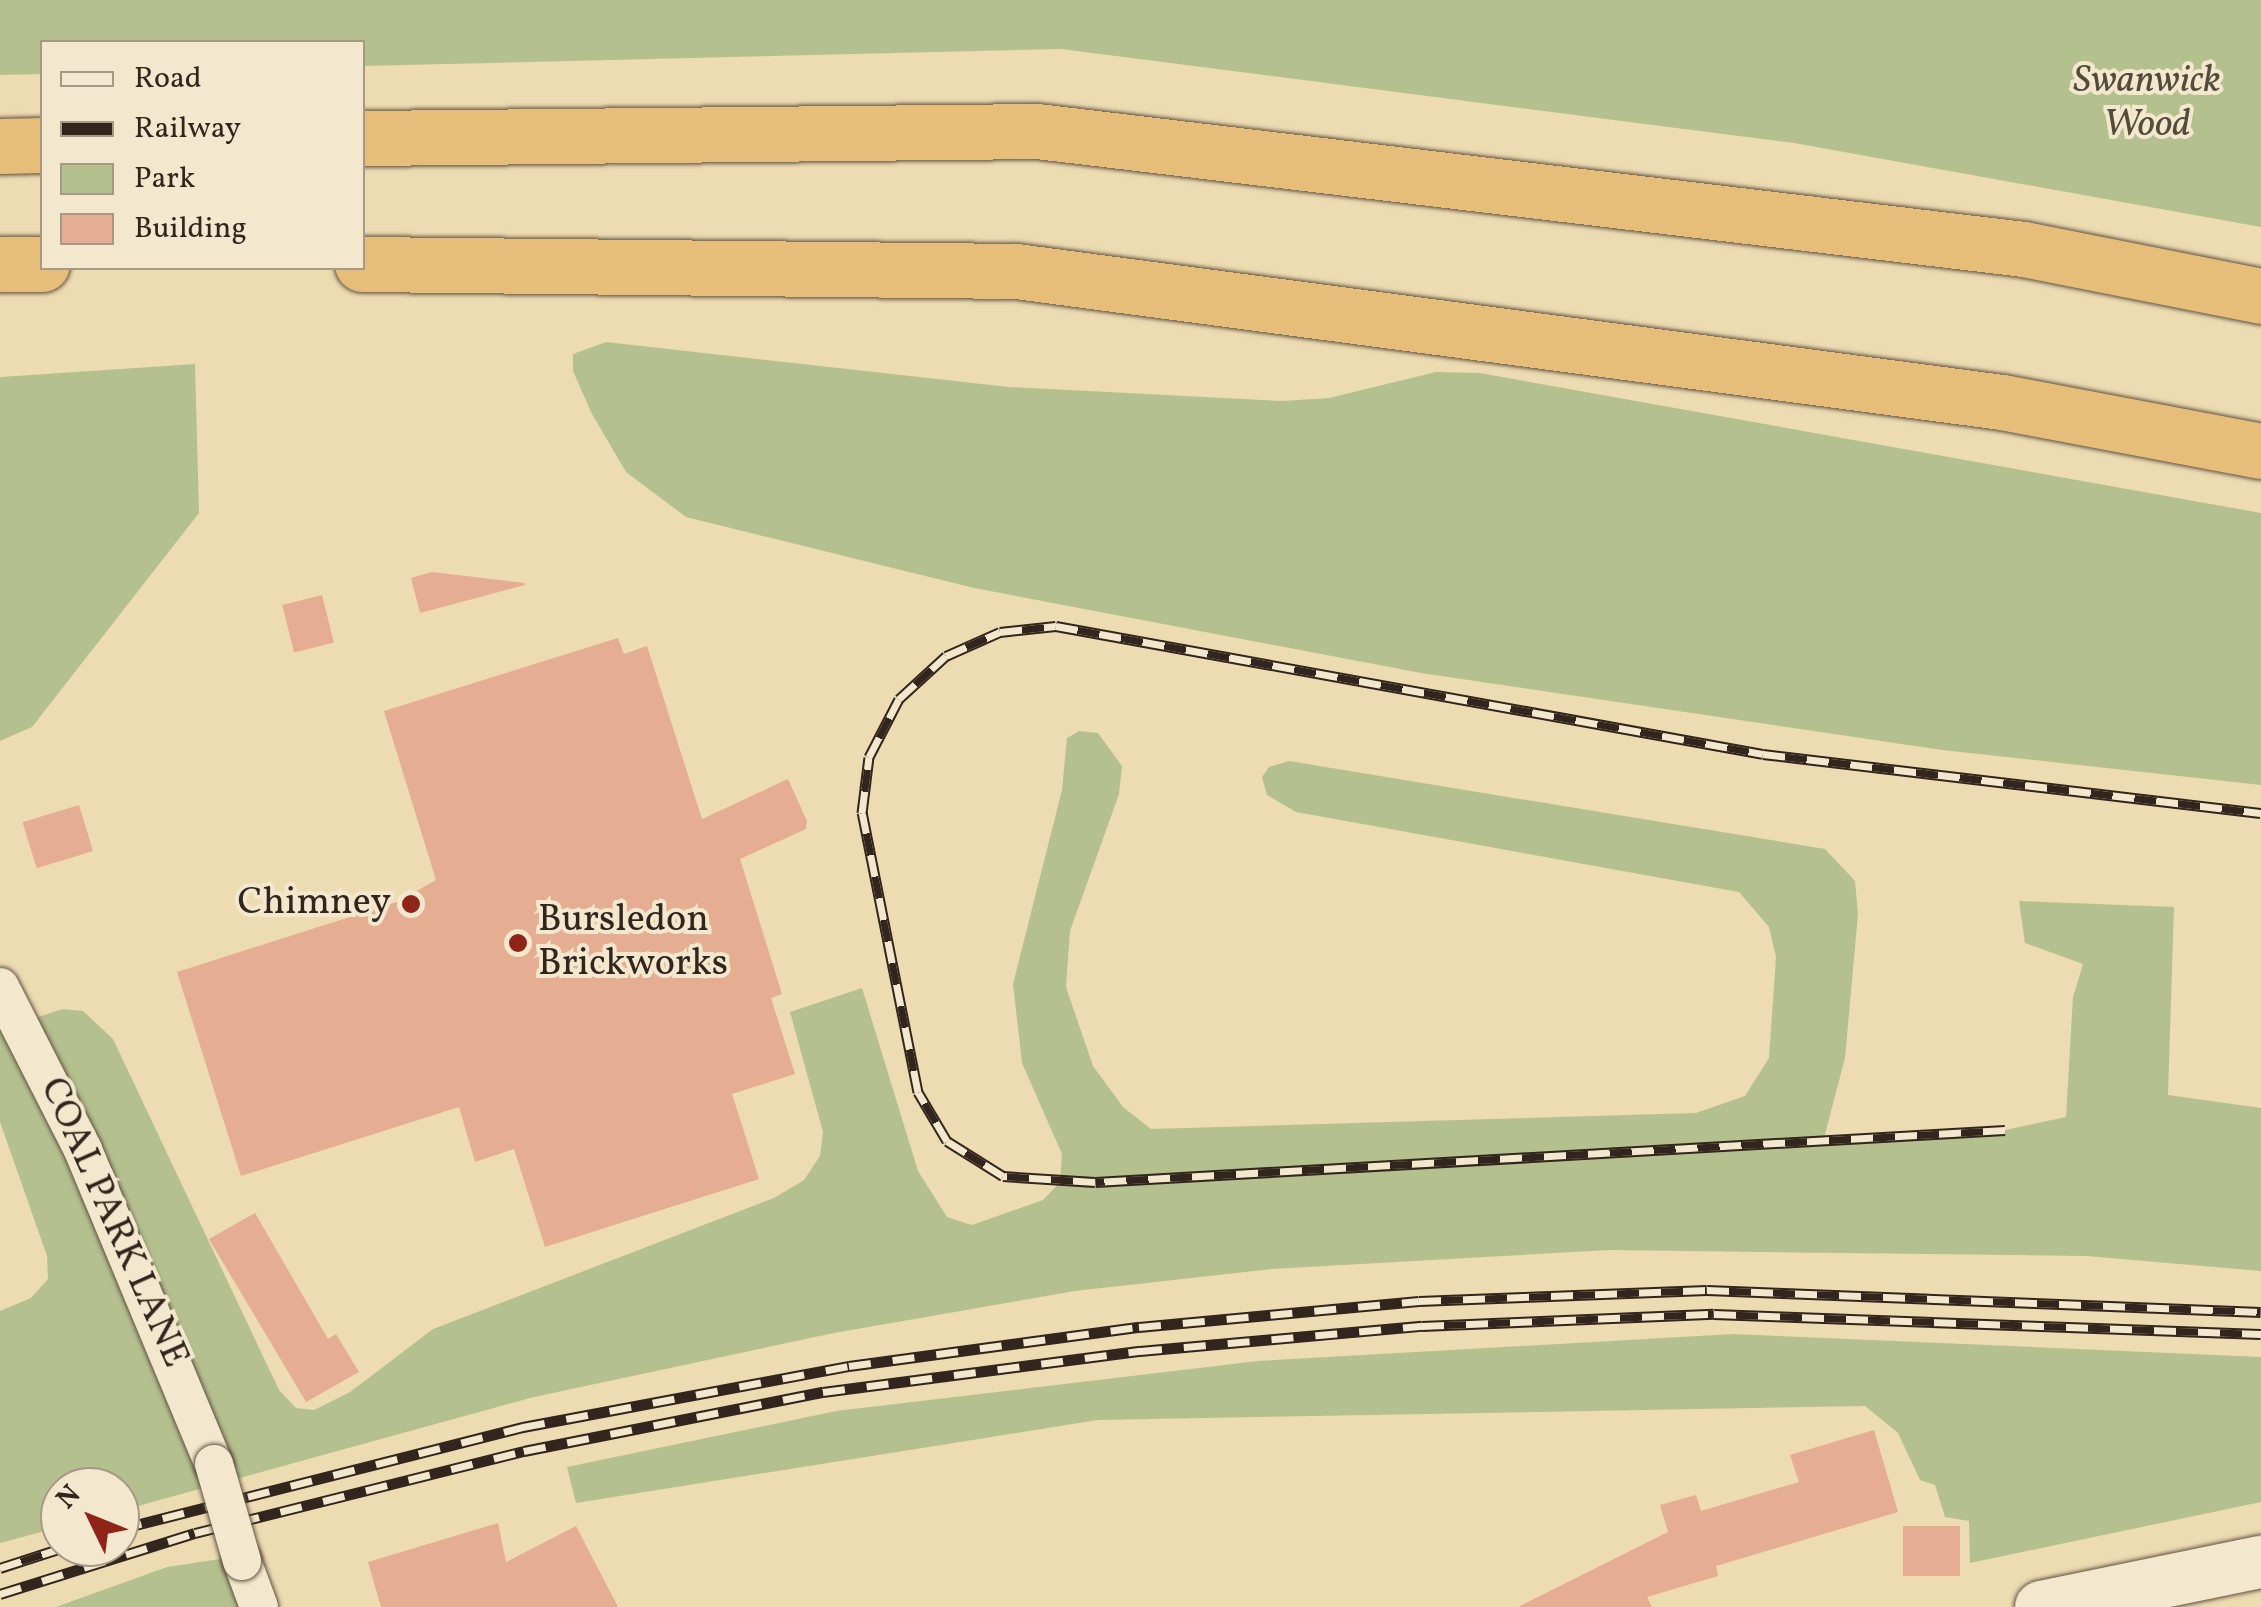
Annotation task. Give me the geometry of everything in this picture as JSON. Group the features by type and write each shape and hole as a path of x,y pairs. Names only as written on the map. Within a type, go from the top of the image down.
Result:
{"highway":[{"path":"365,138 1037,131 2024,249 2261,296"},
{"path":"0,146 40,145"},
{"path":"0,264 40,264"},
{"path":"365,264 1016,270 2002,402 2261,451"}],"street":[{"name":"COAL PARK LANE","path":"0,986 83,1150 214,1464 242,1561 260,1607"},
{"path":"2067,1605 2261,1562"}],"green space":[{"name":"Swanwick Wood","path":"0,0 2261,0 2261,227 1794,143 1061,49 365,66 365,40 40,40 40,74 0,75"},
{"path":"606,342 1009,387 1282,401 1329,398 1436,372 1480,373 2261,513 2261,785 1942,750 1421,673 974,588 686,517 626,472 592,414 573,371 573,354"},
{"path":"195,364 199,513 32,727 0,741 0,377"},
{"path":"1079,731 1098,733 1122,766 1119,794 1070,931 1066,987 1093,1066 1123,1107 1151,1129 1696,1113 1745,1096 1769,1058 1776,957 1769,927 1739,892 1296,812 1267,795 1262,777 1269,767 1289,761 1825,849 1855,881 1858,914 1845,1058 1824,1138 2005,1130 2066,1117 2073,997 2083,964 2025,943 2019,901 2174,907 2168,1095 2261,1108 2261,1271 2086,1256 1609,1250 1272,1269 1075,1291 834,1333 534,1397 140,1505 140,1467 40,1467 40,1532 0,1543 0,1311 31,1298 48,1279 47,1256 0,1122 0,992 16,1024 63,1009 83,1011 113,1039 279,1390 296,1408 314,1410 350,1392 433,1329 774,1198 804,1180 820,1156 823,1132 790,1012 862,988 918,1171 947,1217 972,1225 1043,1200 1060,1182 1062,1154 1022,1063 1013,984 1062,790 1067,738"},
{"path":"1733,1334 2261,1357 2261,1502 1970,1563 1969,1521 1945,1517 1935,1485 1920,1480 1898,1433 1865,1406 1098,1420 576,1503 567,1467 836,1411 1258,1361"},
{"path":"227,1558 249,1607 56,1607 167,1567"}],"building":[{"path":"432,572 525,585 420,613 411,578"},
{"path":"322,595 334,643 294,652 282,605"},
{"name":"Bursledon Brickworks","path":"618,638 624,654 647,646 702,819 788,779 807,821 806,829 740,859 782,994 771,998 795,1074 732,1094 759,1179 545,1247 514,1149 475,1162 459,1107 241,1176 177,972 397,902 436,880 384,711"},
{"path":"79,805 93,851 37,868 23,822"},
{"path":"255,1213 328,1339 336,1334 359,1372 306,1402 209,1239"},
{"path":"1874,1430 1898,1512 1716,1566 1718,1576 1647,1597 1652,1607 1518,1607 1668,1532 1660,1505 1696,1495 1701,1511 1799,1482 1790,1455"},
{"path":"498,1523 506,1562 576,1526 618,1607 381,1607 368,1562"},
{"path":"1903,1526 1960,1526 1960,1576 1903,1576"}],"railway":[{"path":"2005,1130 1095,1182 1003,1176 947,1141 918,1092 862,813 869,757 899,699 946,656 1000,632 1056,626 1763,754 2261,813"},
{"path":"140,1524 523,1427 849,1366 1139,1327 1419,1301 1707,1290 2261,1312"},
{"path":"0,1594 195,1533 524,1451 823,1392 1140,1351 1422,1326 1714,1314 2261,1334"},
{"path":"0,1568 40,1555"}],"place":[{"name":"Chimney","path":"411,904"},
{"name":"Bursledon Brickworks","path":"518,943"}]}
